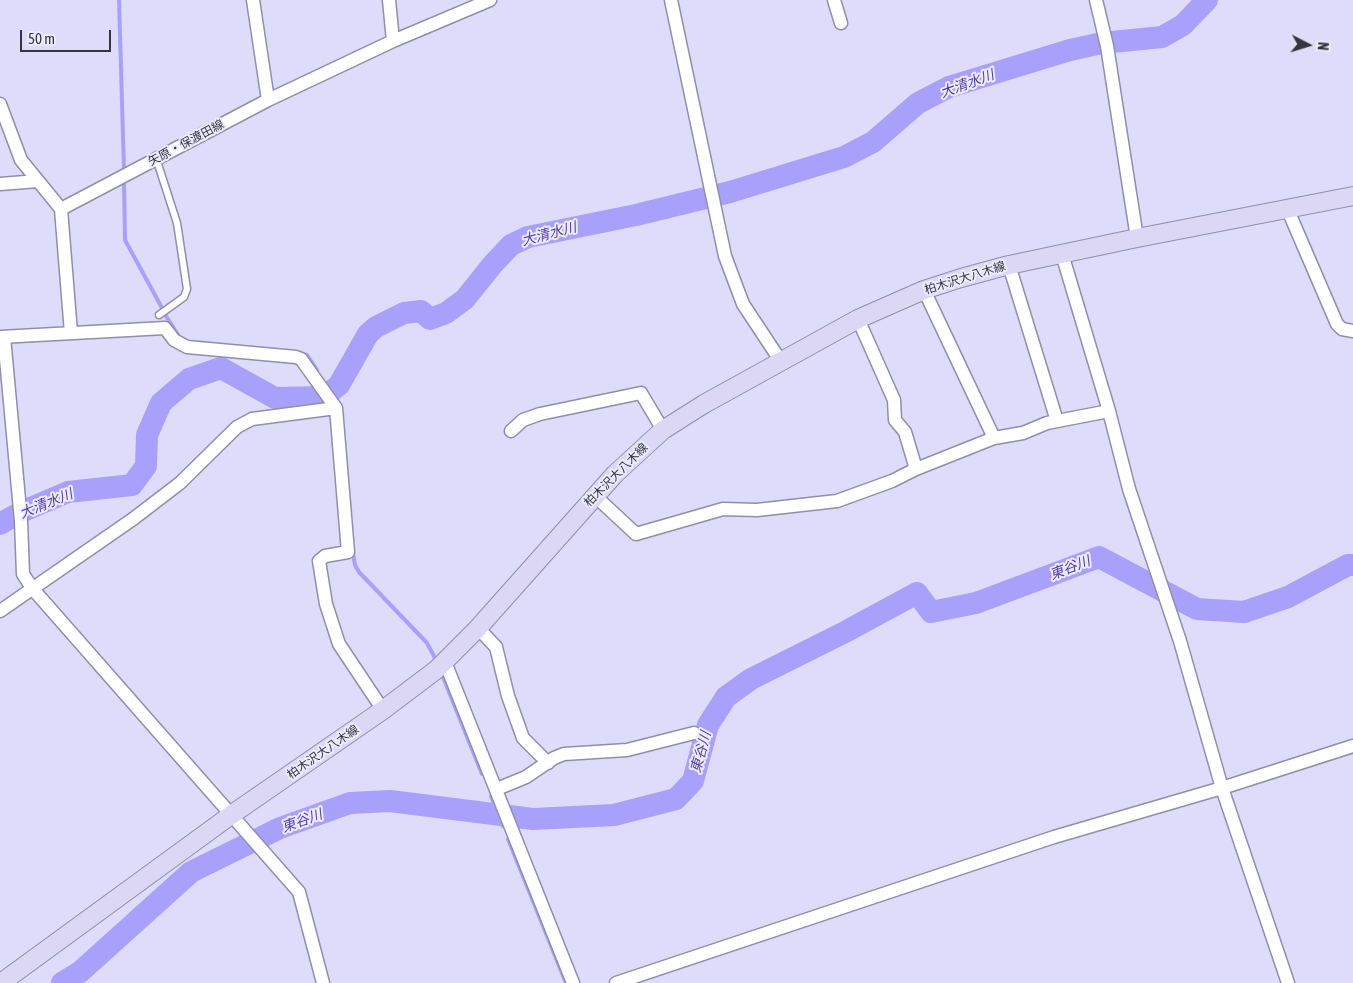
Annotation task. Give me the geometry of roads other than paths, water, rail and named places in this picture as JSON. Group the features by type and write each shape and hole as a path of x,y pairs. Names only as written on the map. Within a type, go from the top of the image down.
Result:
{"main road":[{"name":"柏木沢大八木線","path":"1,983 231,815 383,710 445,662 478,628 594,495 663,430 780,360 858,319 924,290 1009,265 1353,196"}],"street":[{"path":"254,0 268,100"},
{"path":"389,0 393,41"},
{"name":"矢原・保渡田線","path":"61,208 268,100 393,41 490,0"},
{"path":"671,0 711,197 725,256 734,285 743,304 780,360"},
{"path":"834,0 841,23"},
{"path":"1096,0 1106,40 1137,238"},
{"path":"0,104 21,160 61,208 71,333"},
{"path":"0,184 38,182"},
{"path":"1287,208 1337,324 1342,329 1353,331"},
{"path":"1062,254 1109,411 1129,489 1164,593 1222,788 1288,983"},
{"path":"1009,265 1057,421"},
{"path":"924,290 994,438"},
{"path":"858,319 894,400 895,420 905,432 916,469"},
{"path":"324,983 299,892 32,588 23,574 20,507 2,337 165,328 174,340 187,347 301,359 335,405 348,552 321,558 319,564 326,604 339,644 383,710"},
{"path":"512,431 524,420 540,414 641,393 663,430"},
{"path":"0,611 133,519 180,483 237,427 252,419 335,405"},
{"path":"594,495 636,534 724,509 757,510 837,500 892,481 916,469 994,438 1023,433 1057,421 1109,411"},
{"path":"478,628 496,647 508,696 523,738 548,763"},
{"path":"445,662 574,983"},
{"path":"498,792 564,754 627,750 694,733"},
{"path":"616,983 1054,837 1222,788 1353,746"}],"lane":[{"path":"156,158 177,223 187,290 184,297 159,315"}],"waterway":[{"path":"119,0 124,170"},
{"name":"大清水川","path":"0,524 21,512 68,492 132,485 146,466 147,435 161,403 189,379 221,368 275,398 324,397 339,385 368,334 376,327 404,313 421,311 430,319 446,313 465,299 511,245 528,237 636,215 730,192 844,157 873,142 918,103 949,87 1070,50 1102,43 1162,37 1183,25 1207,0"},
{"path":"124,184 125,240 162,308"},
{"path":"166,316 180,338"},
{"path":"295,352 307,355 317,370"},
{"path":"353,553 355,565 359,572 427,643 436,660"},
{"name":"東谷川","path":"62,983 80,972 191,872 280,828 350,803 390,801 533,819 614,815 676,799 693,781 708,725 726,697 751,679 845,632 917,593 931,612 976,603 1099,557 1197,609 1244,612 1288,597 1348,565 1353,565"},
{"path":"443,677 482,774"},
{"name":"東谷川","path":"491,796 503,826"},
{"path":"508,839 566,983"}]}
